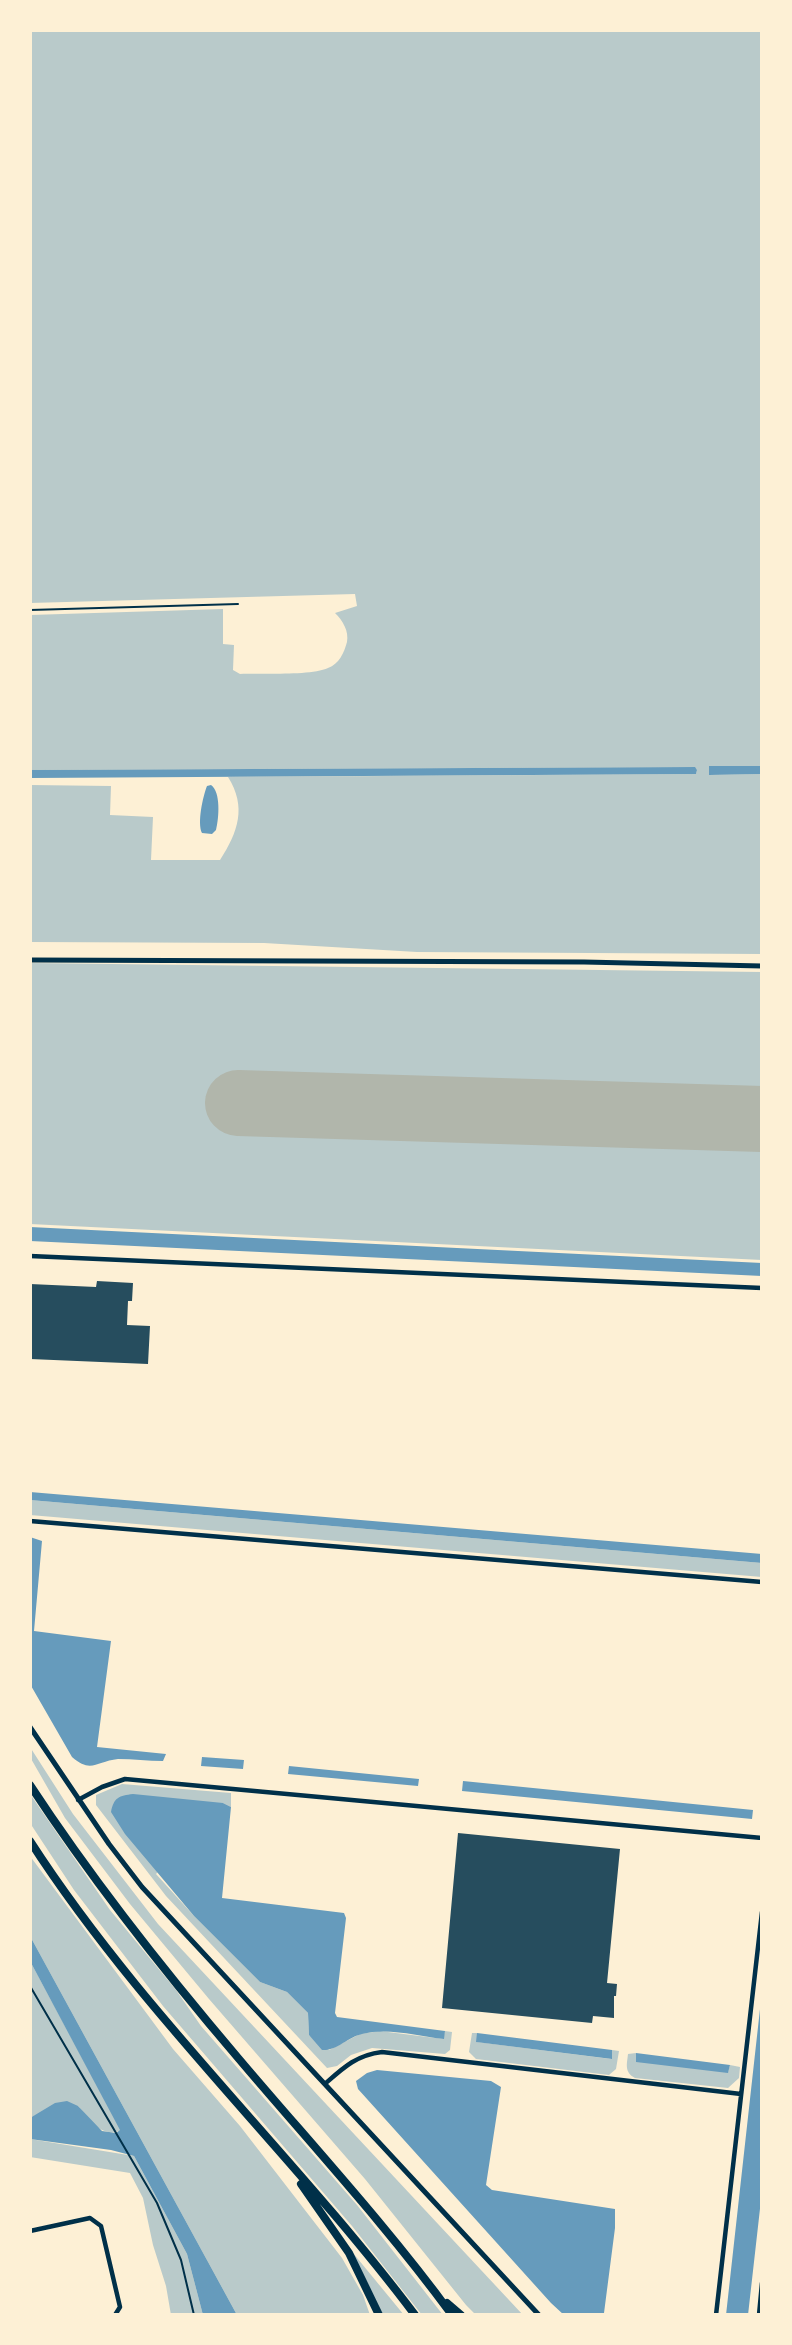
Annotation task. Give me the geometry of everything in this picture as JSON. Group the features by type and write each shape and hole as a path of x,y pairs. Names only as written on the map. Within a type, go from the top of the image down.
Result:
{"highway":[{"path":"30,1785 93,1876 174,1981 369,2209 452,2315"},
{"path":"30,1841 78,1910 159,2014 346,2229 415,2315"},
{"path":"282,2155 348,2253 379,2315"},
{"path":"436,2293 461,2315"}],"street":[{"path":"30,960 584,962 762,967"},
{"path":"30,1256 762,1288"},
{"path":"30,1521 762,1582"},
{"path":"30,1727 78,1800 134,1876 179,1929 326,2083 539,2315"},
{"path":"78,1800 125,1779 762,1838"},
{"path":"716,2315 762,1912"},
{"path":"326,2083 348,2064 367,2054 382,2052 740,2094"},
{"path":"30,2231 90,2218 101,2226 120,2307 115,2315"},
{"path":"759,2315 762,2283"}],"path":[{"path":"30,610 238,604"},
{"path":"30,1986 157,2203 181,2260 194,2315"}],"shaded area":[{"path":"30,30 762,30 762,766 709,766 709,775 762,774 762,954 417,952 264,943 30,942 30,785 111,786 110,815 153,817 151,860 220,860 232,839 239,809 228,777 696,774 697,770 694,767 30,770 30,615 223,609 223,644 234,645 233,670 240,674 285,674 320,671 335,664 343,654 347,634 341,619 335,613 357,606 355,594 30,603"},
{"path":"30,963 762,972 762,1096 238,1081 237,1123 762,1139 762,1260 30,1224"},
{"path":"30,1500 762,1563 762,1577 30,1515"},
{"path":"30,1747 73,1814 158,1924 523,2315 476,2315 466,2305 365,2179 130,1904 65,1818 30,1757"},
{"path":"122,1784 231,1793 231,1807 223,1803 156,1874 260,1982 287,1992 308,2013 309,2035 329,2050 360,2034 380,2031 443,2039 445,2031 452,2032 450,2050 445,2054 372,2048 351,2055 337,2066 327,2068 166,1896 96,1805 96,1795"},
{"path":"30,1794 110,1910 176,1990 201,2026 357,2205 443,2315 422,2315 352,2226 163,2006 74,1890 30,1823"},
{"path":"30,1856 173,2049 240,2126 342,2258 363,2295 370,2315 237,2315 30,1936"},
{"path":"30,1961 121,2130 102,2130 91,2122 78,2106 30,2118"},
{"path":"472,2033 477,2033 477,2042 611,2059 612,2050 619,2051 616,2069 609,2075 476,2059 469,2052"},
{"path":"636,2053 636,2061 728,2072 730,2065 740,2067 739,2078 728,2088 635,2078 629,2073 627,2064 628,2054"},
{"path":"30,2139 134,2156 187,2254 203,2315 171,2315 143,2198 130,2173 30,2157"},
{"path":"353,2253 404,2315 383,2315"}],"water":[{"path":"709,766 762,766 762,774 709,775"},
{"path":"695,767 696,774 30,778 30,770"},
{"path":"211,785 216,793 218,806 216,830 212,834 202,833 200,823 205,790"},
{"path":"30,1227 762,1263 762,1276 30,1241"},
{"path":"30,1492 762,1554 762,1563 30,1500"},
{"path":"30,1537 42,1541 34,1631 111,1641 97,1747 166,1754 163,1761 118,1759 89,1766 72,1757 30,1684"},
{"path":"202,1757 244,1760 243,1769 201,1766"},
{"path":"289,1766 419,1779 418,1786 288,1774"},
{"path":"463,1781 753,1810 752,1819 462,1791"},
{"path":"133,1794 223,1803 231,1807 222,1898 344,1913 346,1918 335,2013 337,2017 445,2031 444,2039 372,2032 322,2050 309,2035 308,2013 287,1992 260,1982 194,1916 125,1834 111,1812 118,1798"},
{"path":"30,1936 237,2315 203,2315 187,2254 134,2156 111,2150 30,2139 30,2118 55,2103 67,2101 78,2106 102,2131 116,2133 120,2130 30,1961"},
{"path":"762,1991 762,2191 748,2315 726,2315"},
{"path":"477,2033 612,2050 612,2059 476,2042"},
{"path":"636,2053 730,2065 728,2073 636,2062"},
{"path":"377,2070 491,2081 501,2087 486,2185 492,2190 615,2209 604,2313 608,2315 564,2315 551,2303 358,2089 356,2081"}],"building":[{"path":"97,1281 133,1283 132,1301 128,1301 127,1325 150,1326 148,1364 30,1359 30,1284 96,1287"},
{"path":"458,1833 620,1849 607,1983 617,1984 614,2018 593,2016 592,2023 442,2008"}],"runway":[{"path":"238,1103 762,1119"}]}
